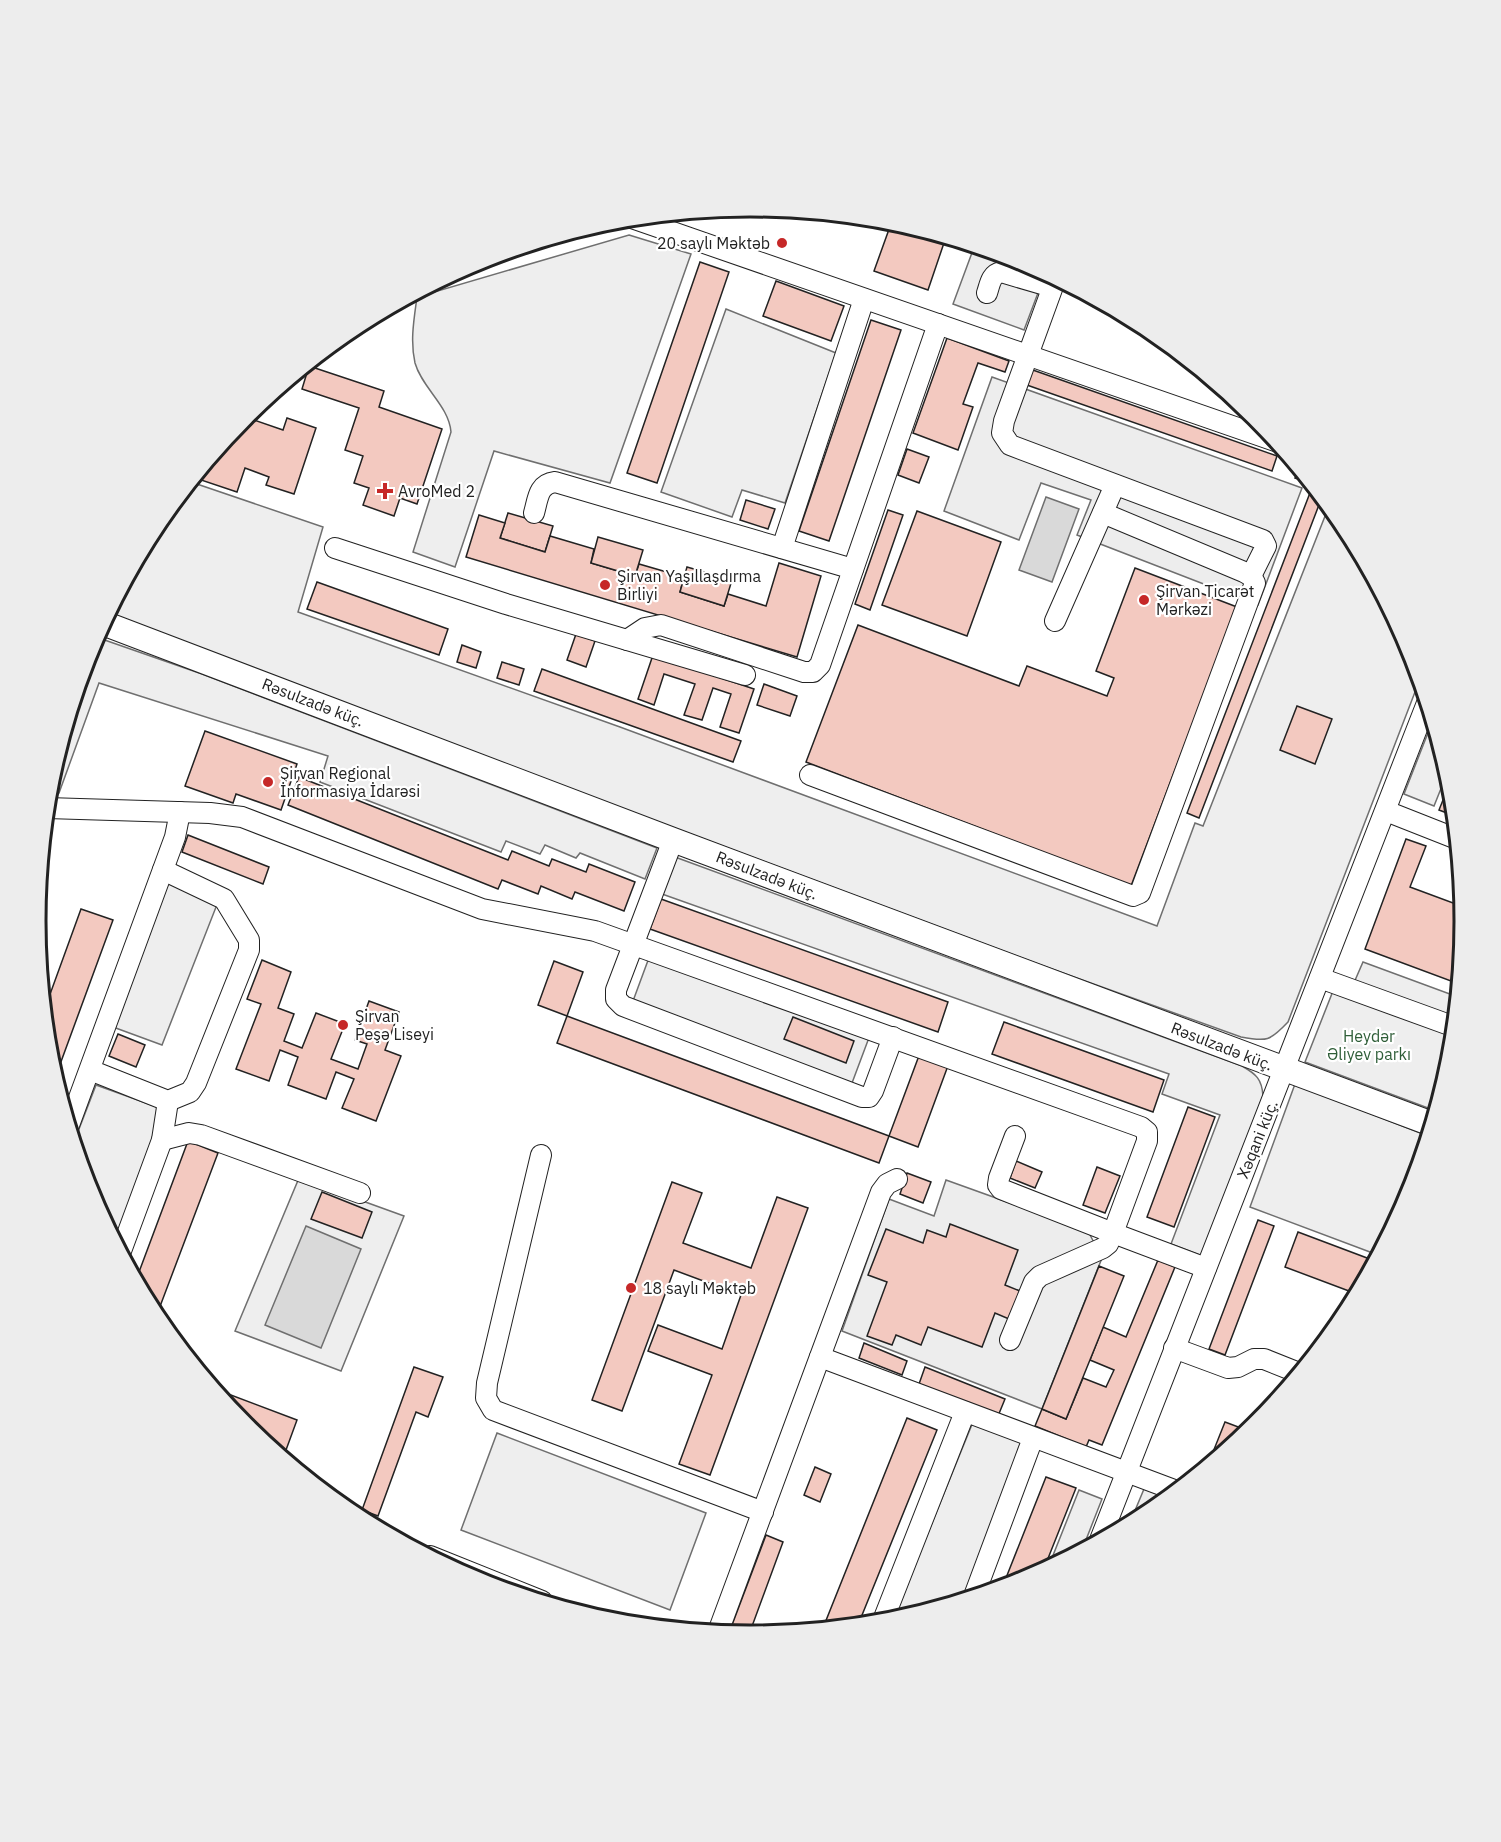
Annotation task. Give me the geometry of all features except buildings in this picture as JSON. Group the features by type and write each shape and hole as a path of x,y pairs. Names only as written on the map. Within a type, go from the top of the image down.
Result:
{"main road":[{"name":"Rəsulzadə küç.","path":"112,626 673,840 1425,1121"}],"street":[{"path":"651,224 1258,433"},
{"path":"987,293 992,277 996,273 1040,280"},
{"path":"1053,286 1004,421 1002,433 1010,445 1263,540 1266,546 1251,576"},
{"path":"783,548 864,299"},
{"path":"627,640 645,628 661,625 804,672 813,672 820,665 938,324"},
{"path":"534,513 542,487 546,483 555,482 853,569"},
{"path":"1055,621 1115,485"},
{"path":"810,774 1133,896 1140,893 1255,583 1251,576 1103,513"},
{"path":"335,548 506,604 745,675"},
{"name":"Xəqani küç.","path":"1104,1530 1423,715"},
{"path":"56,808 218,813 242,817 482,909 588,929 1141,1127 1147,1132 1147,1141 1108,1244 1040,1276 1034,1282 1010,1340"},
{"path":"1386,811 1449,836"},
{"path":"73,1114 176,837 180,812"},
{"path":"673,840 616,990 616,999 623,1006 862,1097 869,1097 873,1091 894,1037"},
{"path":"90,1070 168,1101 190,1092 196,1083 249,950 249,940 224,899 163,870"},
{"path":"1320,978 1446,1024"},
{"path":"124,1242 162,1140 168,1101"},
{"path":"162,1140 189,1133 201,1135 360,1193"},
{"path":"1015,1136 999,1178 998,1185 1001,1189 1206,1268"},
{"path":"540,1155 487,1383 486,1398 493,1410 763,1512"},
{"path":"721,1624 881,1192 887,1184 897,1179"},
{"path":"1174,1348 1228,1368 1238,1367 1254,1359 1264,1359 1292,1370"},
{"path":"820,1357 1168,1488"},
{"path":"887,1611 965,1412"},
{"path":"977,1588 1033,1438"}],"green space":[{"path":"629,235 691,254 610,483 494,451 455,567 413,552 451,432 446,414 418,372 414,355 416,302 437,291"},
{"path":"726,309 836,353 785,503 742,490 732,517 661,492"},
{"path":"198,484 323,527 298,612 620,727 1157,926 1195,823 1203,826 1325,515 1360,569 1382,610 1415,691 1288,1022 1277,1033 1267,1038 1241,1037 1038,964 115,619 165,530"},
{"path":"105,640 202,674 657,848 645,879 580,853 576,858 545,845 540,854 506,841 501,852 320,782 328,756 99,683 59,793 70,739"},
{"path":"1429,731 1442,787 1434,806 1404,794"},
{"path":"675,857 1242,1066 1251,1072 1260,1081 1263,1096 1202,1256 1171,1244 1220,1115 1162,1094 1169,1074 662,894"},
{"path":"167,880 218,902 162,1045 113,1027"},
{"path":"650,955 870,1035 852,1083 633,1001"},
{"path":"1363,962 1450,994 1447,1019 1353,985"},
{"name":"Heydər Əliyev parkı","path":"1333,991 1445,1033 1429,1108 1305,1062"},
{"path":"1295,1084 1421,1133 1401,1190 1371,1252 1250,1207"},
{"path":"96,1085 160,1108 157,1129 119,1233 100,1190 79,1130"},
{"path":"299,1178 404,1216 341,1371 235,1331"},
{"path":"973,1422 1026,1442 969,1590 897,1609"},
{"path":"497,1433 706,1513 670,1610 461,1530"},
{"path":"1144,1489 1158,1494 1142,1506 1135,1510"},
{"path":"1079,1490 1102,1499 1086,1539 1053,1556"}],"shaded area":[{"path":"972,253 1042,281 1024,330 953,304"},
{"path":"992,377 1302,488 1258,605 1077,535 1091,500 1041,483 1019,540 944,511"},
{"path":"1046,497 1079,509 1052,582 1019,570"},
{"path":"946,1180 1088,1231 1102,1258 1042,1409 842,1331 889,1199 934,1216"},
{"path":"306,1226 361,1249 321,1348 265,1325"}],"place":[{"name":"20 saylı Məktəb","path":"782,243"},
{"name":"AvroMed 2","path":"385,491"},
{"name":"Şirvan Yaşıllaşdırma Birliyi","path":"605,585"},
{"name":"Şirvan Ticarət Mərkəzi","path":"1144,600"},
{"name":"Şirvan Regional İnformasiya İdarəsi","path":"268,782"},
{"name":"Şirvan Peşə Liseyi","path":"343,1025"},
{"name":"18 saylı Məktəb","path":"631,1288"}]}
